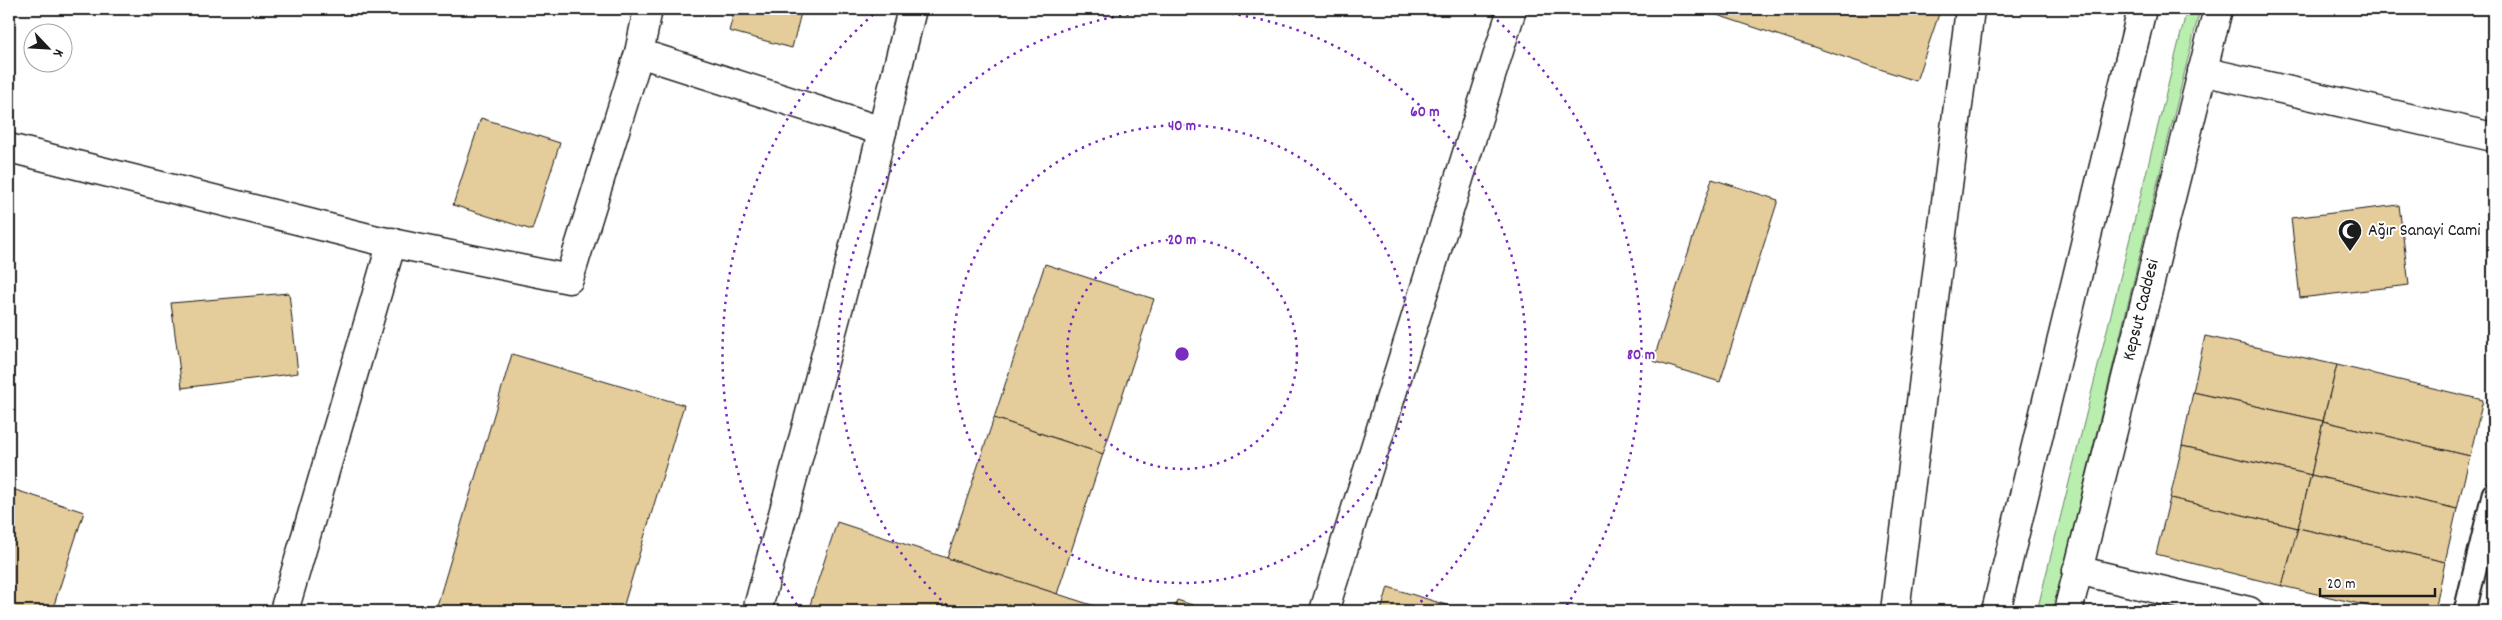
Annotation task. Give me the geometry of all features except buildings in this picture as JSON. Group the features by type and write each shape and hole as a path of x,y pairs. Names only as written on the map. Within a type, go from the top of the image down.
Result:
{"street":[{"path":"9,148 392,242 569,280 639,53 648,9"},
{"path":"757,611 842,296 912,9"},
{"path":"1324,611 1512,9"},
{"path":"1895,611 1970,9"},
{"path":"1996,611 2142,9"},
{"name":"Kepsut Caddesi","path":"2068,611 2218,9"},
{"path":"639,53 882,131"},
{"path":"2202,71 2493,138"},
{"path":"284,611 392,242"},
{"path":"2077,570 2249,611"}],"lane":[{"path":"2465,611 2493,494"}],"green space":[{"path":"2187,9 2200,9 2053,611 2037,611"}],"place":[{"name":"Ağır Sanayi Cami","path":"2350,252"}]}
